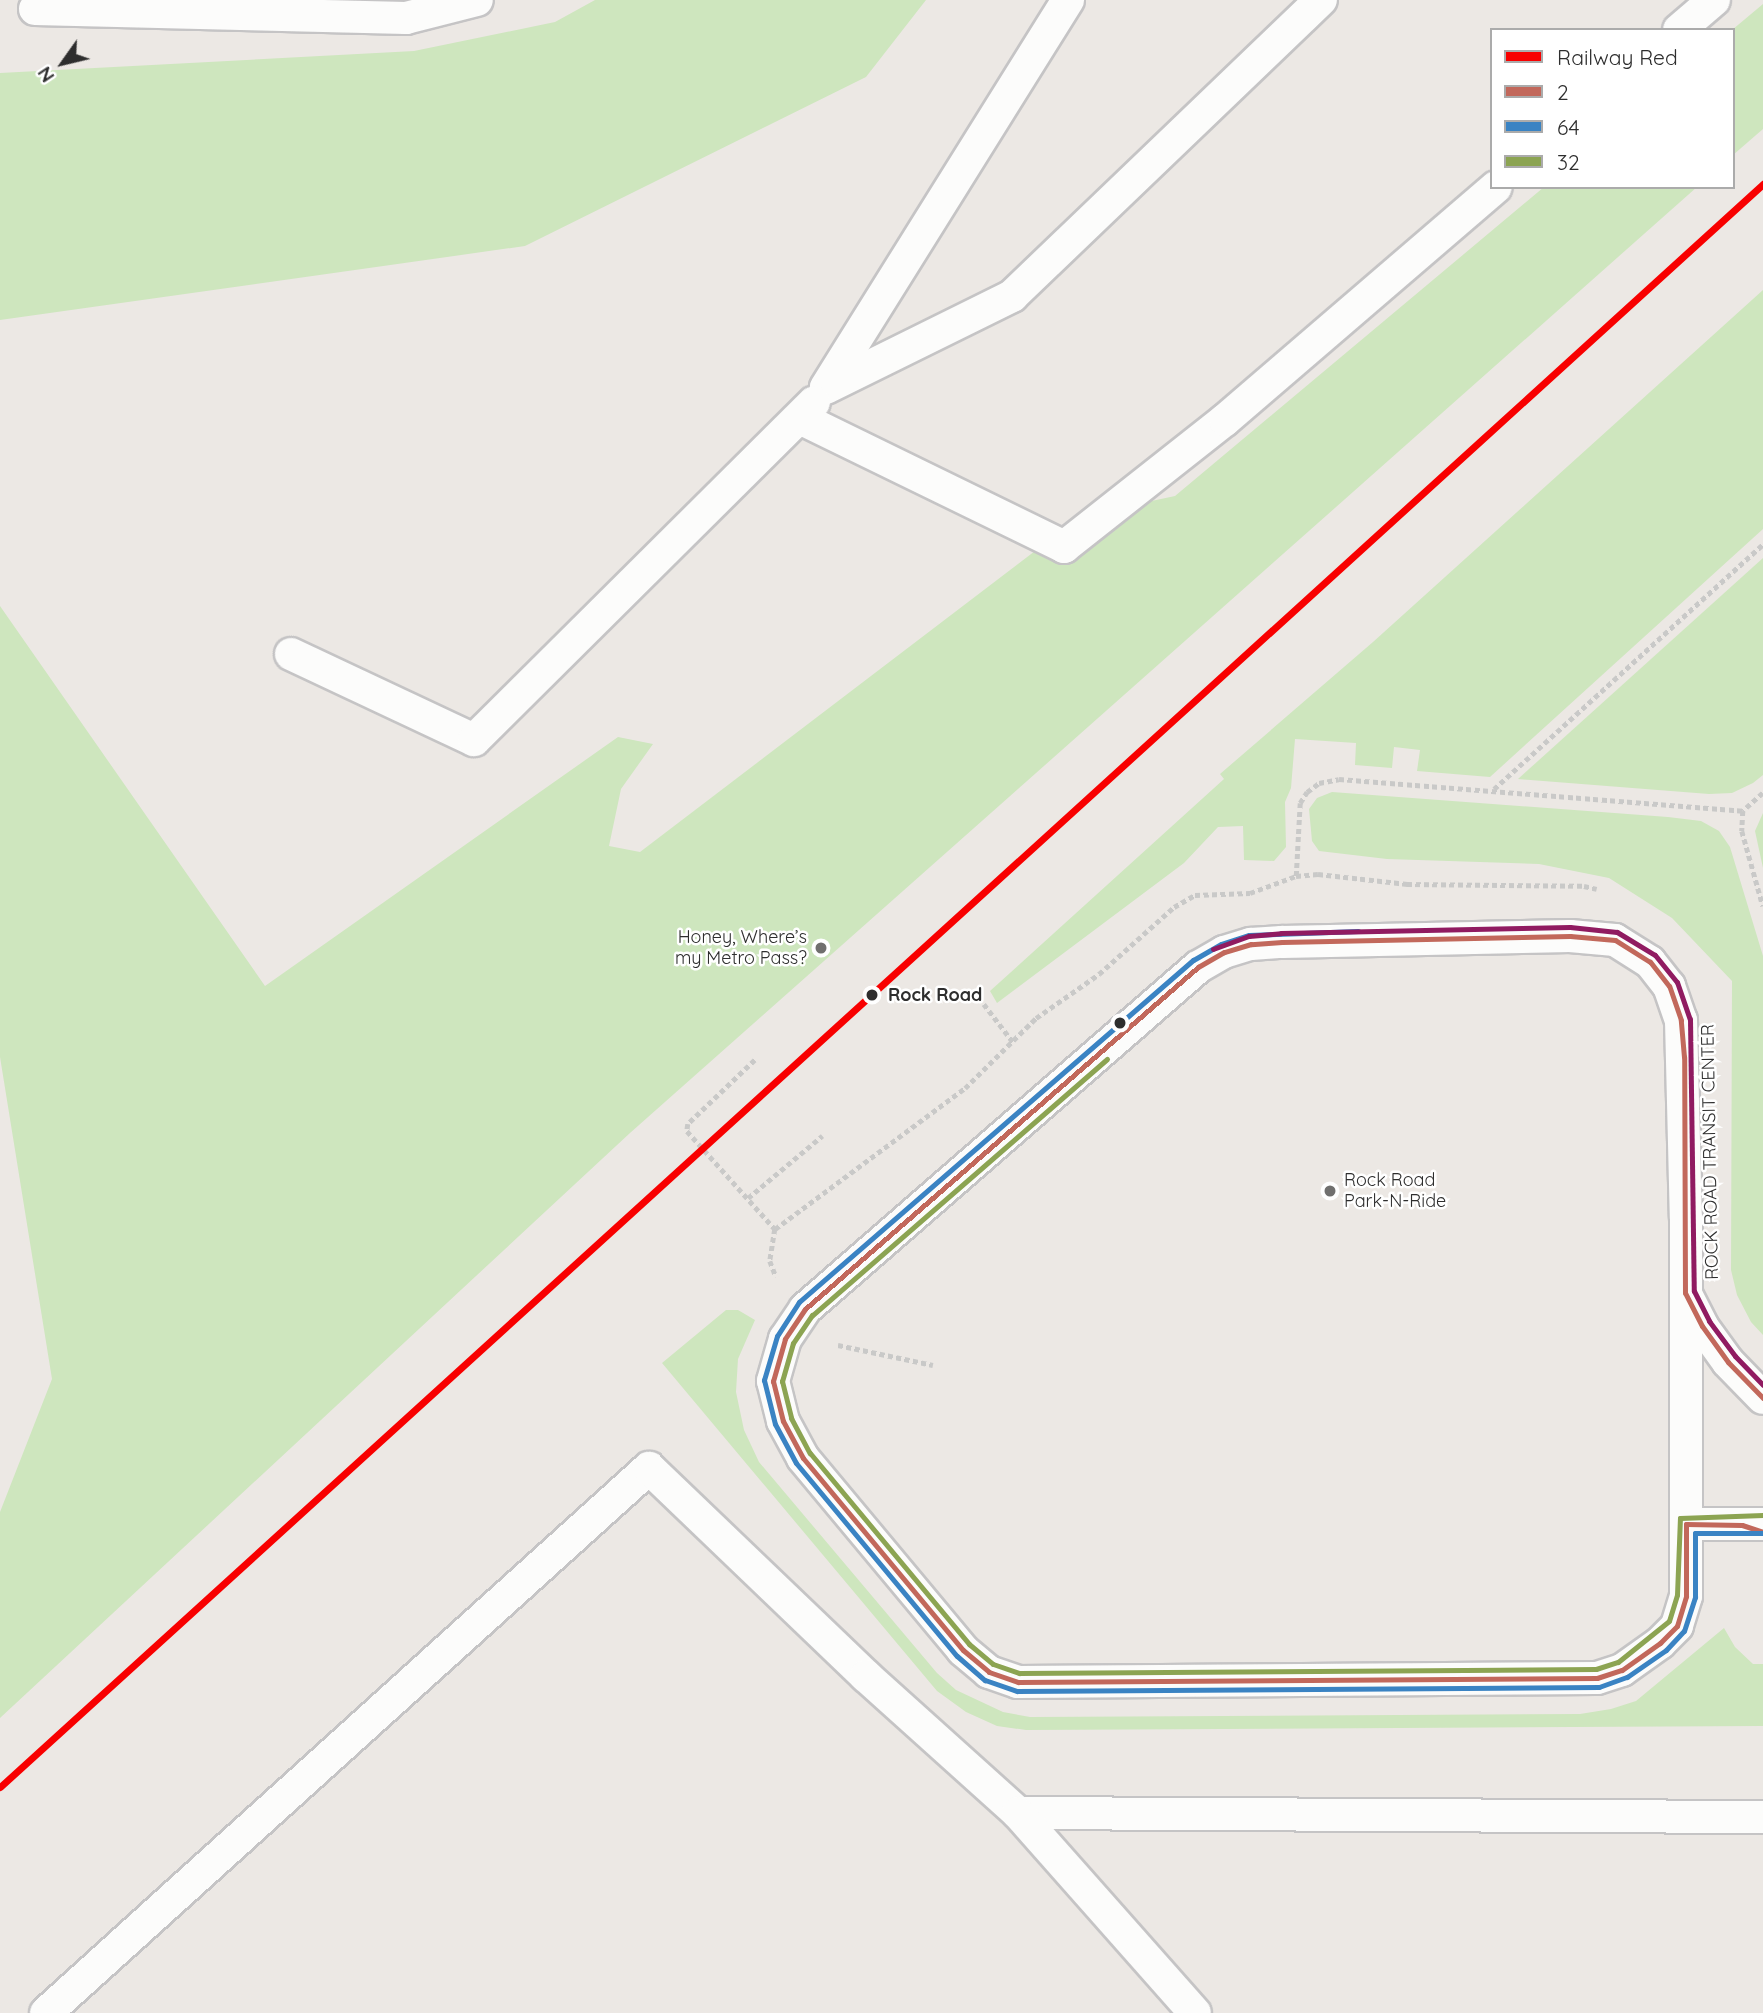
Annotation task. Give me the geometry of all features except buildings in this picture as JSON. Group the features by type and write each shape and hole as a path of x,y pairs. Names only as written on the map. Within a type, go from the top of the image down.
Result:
{"lane":[{"path":"35,9 406,18 477,0"},
{"path":"291,654 474,740 800,418 826,388 1068,0"},
{"path":"826,388 1012,296 1321,0"},
{"path":"1681,28 1714,0"},
{"path":"800,418 1064,547 1225,420 1494,189"},
{"path":"1570,936 1615,940 1650,962 1669,985 1681,1020 1685,1293 1686,1596 1676,1626 1660,1643 1632,1663 1597,1678 1018,1682 989,1672 963,1650 803,1458 783,1421 773,1381 785,1339 805,1309 1198,967 1251,943 1570,936"},
{"path":"1685,1293 1702,1326 1728,1362 1763,1398"},
{"path":"46,2013 649,1468 866,1676 1018,1813 1195,2013"},
{"path":"1686,1524 1756,1527"},
{"path":"1018,1813 1763,1817"}],"path":[{"path":"1493,790 1763,544"},
{"path":"1296,876 1300,803 1307,792 1319,783 1339,779 1743,811"},
{"path":"1763,793 1743,811 1742,831 1763,906"},
{"path":"780,1283 770,1261 775,1229 965,1088 1036,1018 1121,956 1174,907 1195,895 1209,892 1250,893 1296,876 1318,874 1407,884 1584,886 1604,892"},
{"path":"984,1004 1013,1042"},
{"path":"755,1060 688,1124 688,1131 775,1229"},
{"path":"748,1198 822,1136"},
{"path":"838,1345 933,1365"}],"green space":[{"path":"595,0 926,0 866,77 525,246 0,320 0,73 414,51 555,22"},
{"path":"1763,4 1763,129 1735,153 1735,28"},
{"path":"1542,189 1695,189 630,1133 0,1718 0,1512 52,1379 0,1057 0,606 265,986 618,737 653,744 621,789 609,846 640,852 1081,516 1175,496"},
{"path":"1763,290 1763,529 1490,777 1417,771 1420,750 1394,747 1392,768 1355,765 1356,743 1295,739 1291,788 1285,802 1286,847 1274,861 1244,860 1243,826 1218,827 1184,863 997,1003 990,991 1224,779 1220,774 1373,642"},
{"path":"1763,558 1763,775 1732,793 1709,794 1518,779"},
{"path":"1332,792 1668,817 1701,821 1719,831 1730,847 1763,956 1763,1335 1751,1322 1737,1295 1731,1270 1732,981 1672,918 1609,878 1539,864 1387,859 1319,851 1312,841 1309,809 1317,798"},
{"path":"1763,813 1763,868 1755,831"},
{"path":"726,1310 738,1310 755,1320 738,1359 736,1392 744,1430 759,1462 937,1673 956,1690 1003,1712 1030,1717 1580,1714 1611,1709 1636,1701 1724,1628 1735,1647 1753,1664 1763,1664 1763,1726 1026,1730 997,1726 966,1712 937,1691 662,1363"}],"rail line":[{"name":"Red","path":"0,1787 1763,184"}],"transit line":[{"path":"1213,949 1249,936 1281,933 1570,927 1617,932 1655,955 1677,982 1690,1019 1694,1291 1709,1321 1735,1356 1763,1385"},
{"name":"64","path":"1358,931 1249,935 1221,944 1193,960 799,1302 777,1336 764,1380 775,1424 796,1463 957,1656 985,1680 1017,1691 1599,1687 1627,1677 1666,1650 1684,1631 1695,1597 1695,1533 1763,1533"},
{"name":"2","path":"1763,1398 1728,1362 1702,1326 1685,1293 1684,1057 1681,1020 1669,986 1650,962 1615,940 1570,936 1282,942 1251,944 1224,952 1198,967 805,1309 785,1339 773,1381 783,1421 803,1458 963,1650 989,1672 1018,1682 1597,1678 1622,1670 1660,1643 1677,1626 1686,1596 1686,1524 1742,1525 1763,1532"},
{"name":"32","path":"1107,1059 812,1315 793,1343 782,1381 791,1418 810,1453 969,1644 993,1664 1019,1673 1596,1669 1618,1662 1669,1621 1677,1595 1680,1518 1763,1515"}],"place":[{"name":"Honey, Where’s my Metro Pass?","path":"821,948"},
{"name":"Rock Road","path":"872,995"},
{"name":"Rock Road Park-N-Ride","path":"1330,1191"}]}
